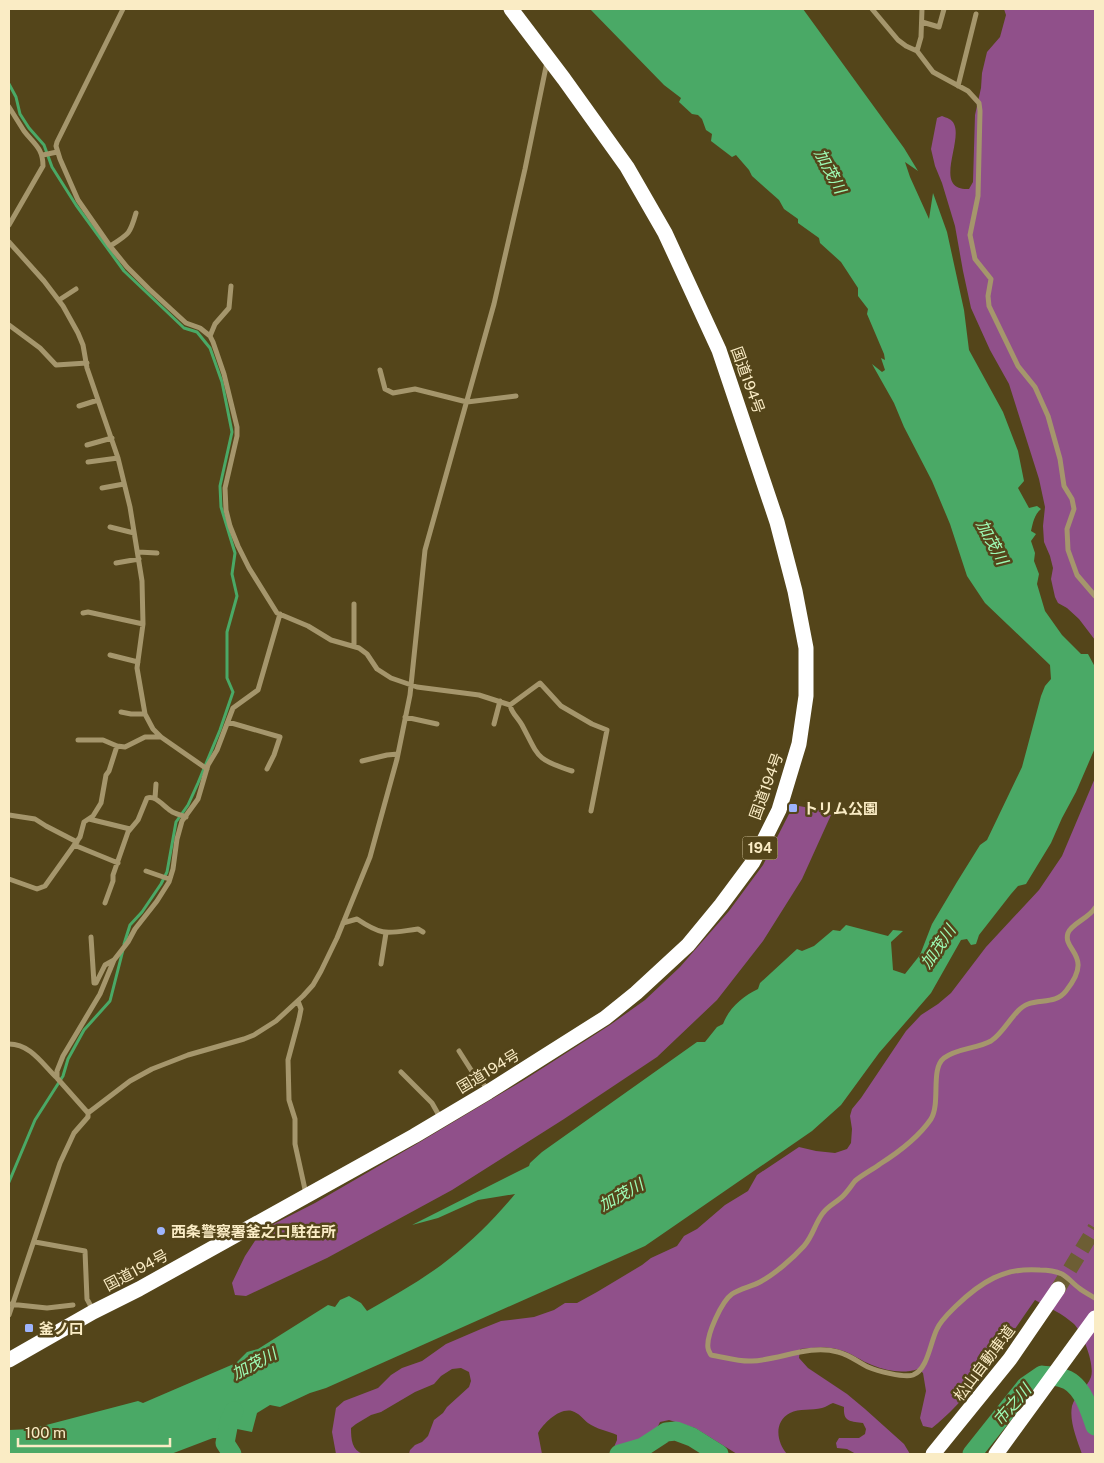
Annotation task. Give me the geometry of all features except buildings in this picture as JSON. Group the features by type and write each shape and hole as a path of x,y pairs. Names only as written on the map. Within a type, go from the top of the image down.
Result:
{"highway":[{"name":"国道194号","path":"9,1360 442,1120 605,1018 672,961 721,905 753,862 779,810 800,744 806,696 806,648 795,591 777,522 719,350 665,233 627,167 511,9"},
{"name":"松山自動車道","path":"933,1454 1010,1359 1055,1293"},
{"path":"996,1454 1093,1321"}],"street":[{"path":"123,9 57,142 56,152 78,200 127,267 186,323 200,328 210,336 224,374 237,427 237,436 225,488 228,518 249,568 277,613 308,626 331,640 359,648 367,654 377,669 391,678 411,684 479,695 510,705"},
{"path":"872,9 898,40 917,51 933,72 968,91 979,103 978,196 970,235 975,259 991,279 988,296 989,306 1018,366 1035,387 1048,416 1058,450 1064,486 1072,499 1074,510 1067,529 1068,550 1077,575 1095,596"},
{"path":"917,51 921,37 922,9"},
{"path":"922,22 939,27 944,9"},
{"path":"958,86 976,14"},
{"path":"9,1315 11,1304 35,1242 60,1162 74,1134 88,1117 88,1113 130,1081 152,1069 188,1055 254,1035 276,1021 312,985 321,971 343,923 380,827 398,754 411,684 426,550 494,304 526,169 548,57"},
{"path":"9,107 25,132 44,155 44,166 9,222"},
{"path":"44,155 56,152"},
{"path":"110,246 127,235 131,230 136,212"},
{"path":"9,242 59,300 83,345 87,368 118,458 138,552 142,581 143,624 137,668 145,714 153,729 161,737 207,769"},
{"path":"210,336 215,324 229,308 231,286"},
{"path":"59,300 76,289"},
{"path":"9,325 40,348 56,365 87,363"},
{"path":"380,370 385,390 393,393 415,389 467,402 516,396"},
{"path":"79,406 98,400"},
{"path":"87,446 112,438"},
{"path":"88,462 118,458"},
{"path":"102,488 124,484"},
{"path":"110,527 134,533"},
{"path":"138,552 157,553"},
{"path":"116,563 139,559"},
{"path":"354,604 354,646"},
{"path":"83,613 88,612 143,624"},
{"path":"57,1078 57,1071 62,1056 100,994 114,960 157,901 170,879 182,821 198,799 207,769 217,750 233,708 258,690 280,614"},
{"path":"110,655 138,662"},
{"path":"510,705 540,683 562,706 592,724 607,730 591,811"},
{"path":"494,724 500,701"},
{"path":"510,705 511,710 520,722 533,750 538,756 550,764 572,771"},
{"path":"121,712 145,714"},
{"path":"406,717 437,724"},
{"path":"228,722 280,736 274,755 266,769"},
{"path":"95,732 99,740"},
{"path":"78,740 99,740 125,747 145,737 161,737"},
{"path":"9,878 37,889 44,886 76,843 84,822 93,816 101,803 106,775 117,746"},
{"path":"362,761 398,754"},
{"path":"154,798 156,784"},
{"path":"105,903 130,829 138,820 147,798 154,798 172,812 186,817"},
{"path":"9,815 35,819 76,843 118,863"},
{"path":"89,819 130,829"},
{"path":"146,871 170,879"},
{"path":"1095,908 1092,914 1070,929 1067,934 1080,964 1074,980 1065,993 1049,1001 1027,1004 992,1040 981,1046 953,1053 944,1058 939,1064 937,1099 932,1117 925,1126 903,1149 856,1180 843,1196 823,1212 805,1245 774,1273 754,1285 733,1293 728,1298 712,1328 708,1349 711,1355 752,1361 819,1350 837,1351 850,1356 869,1368 911,1376 920,1371 925,1362 938,1326 982,1284 998,1275 1027,1269 1051,1271 1062,1274 1095,1298"},
{"path":"343,923 357,919 373,930 386,933 418,929 423,932"},
{"path":"381,964 386,933"},
{"path":"91,937 94,983 96,983 105,965 114,960"},
{"path":"298,1001 301,1009 300,1018 288,1060 289,1100 295,1119 295,1144 306,1196"},
{"path":"9,1044 30,1052 39,1058 88,1113"},
{"path":"459,1051 488,1092"},
{"path":"401,1072 432,1103 442,1120"},
{"path":"35,1242 85,1251 88,1299 93,1312"},
{"path":"11,1304 48,1308 73,1305"}],"shaded area":[{"path":"1004,9 1095,9 1095,640 1079,619 1058,603 1055,597 1051,579 1053,568 1044,542 1045,507 1039,479 1009,384 990,350 971,308 955,226 931,149 937,118 942,116 951,120 956,132 950,174 952,182 958,188 969,189 973,182 975,115 982,73 987,52 1000,37 1006,15"},
{"path":"1095,778 1095,1454 1082,1454 1074,1430 1071,1412 1078,1395 1091,1377 1090,1357 1074,1324 1035,1300 975,1385 932,1428 923,1426 920,1418 926,1391 923,1373 918,1369 901,1372 883,1369 849,1353 835,1349 800,1349 799,1358 808,1368 847,1394 865,1409 904,1444 910,1454 856,1454 847,1449 837,1448 836,1443 839,1438 859,1438 865,1434 866,1429 863,1423 846,1419 844,1407 833,1403 823,1408 794,1411 785,1417 781,1422 778,1433 781,1444 787,1454 737,1454 695,1428 669,1420 660,1422 654,1434 641,1443 617,1452 614,1447 617,1435 595,1427 577,1413 567,1411 552,1417 538,1433 542,1454 409,1454 415,1445 422,1442 428,1436 434,1420 469,1387 471,1381 469,1372 461,1368 452,1369 441,1376 434,1384 415,1392 381,1412 371,1415 351,1428 353,1444 356,1450 363,1454 336,1454 332,1432 336,1408 344,1401 378,1388 391,1375 402,1368 422,1361 446,1344 501,1321 534,1317 554,1310 565,1303 577,1303 597,1292 651,1258 677,1246 684,1236 697,1229 725,1205 748,1191 757,1175 799,1147 835,1153 847,1149 851,1143 852,1129 850,1116 852,1109 906,1031 921,1015 951,993 986,947 1039,890 1062,856"},
{"path":"799,806 821,810 831,815 802,879 763,941 717,1000 657,1057 452,1190 327,1258 246,1296 235,1295 232,1283 245,1256 262,1230 315,1203 524,1080 610,1025 645,1000 680,967 729,911 763,865 789,814"}],"water":[{"name":"加茂川","path":"590,9 803,9 904,148 918,171 905,162 929,219 933,193 947,232 964,310 969,350 1003,412 1018,451 1024,481 1018,488 1029,508 1037,506 1041,509 1033,522 1031,531 1036,534 1031,541 1035,553 1034,561 1039,574 1037,584 1045,611 1062,635 1081,654 1088,654 1095,667 1095,748 1051,843 1026,884 1018,886 1011,894 979,935 976,944 971,945 967,939 961,940 931,993 879,1053 841,1105 812,1131 645,1246 326,1388 280,1407 270,1405 257,1413 252,1432 237,1429 221,1438 213,1438 171,1454 9,1454 9,1430 31,1429 138,1401 143,1403 236,1363 247,1352 258,1349 328,1305 335,1307 340,1300 349,1296 361,1303 367,1311 399,1293 467,1244 515,1194 478,1200 438,1218 412,1225 529,1166 542,1152 697,1042 705,1042 717,1027 723,1024 737,1003 758,989 760,983 797,949 802,951 814,946 833,930 840,931 846,925 888,936 893,930 903,931 891,942 893,970 905,974 920,955 932,924 957,882 980,845 987,840 1022,767 1041,696 1045,686 1051,679 1050,665 985,603 967,576 950,524 932,481 904,427 894,403 872,364 882,372 885,370 881,358 885,360 884,354 867,314 868,309 858,296 858,288 841,262 820,243 819,238 798,223 798,219 784,209 779,200 752,176 736,155 732,157 711,141 712,134 706,130 702,119 698,115 692,114 679,102 681,98 664,85"}],"waterway":[{"path":"9,84 16,97 20,114 44,145 52,167 76,205 124,271 184,328 197,332 210,348 222,382 232,432 220,486 221,507 235,553 232,574 237,596 227,632 227,678 233,692 220,730 198,783 188,805 176,822 167,872 142,912 130,925 124,944"},
{"path":"9,1182 35,1120 63,1076 68,1059 84,1030 110,1001 123,950"},
{"name":"市之川","path":"972,1454 1026,1386 1042,1375 1062,1378 1075,1385 1084,1398 1095,1426"},
{"name":"市之川","path":"232,1454 225,1443 229,1422 234,1411"},
{"name":"市之川","path":"619,1454 643,1447 666,1432 676,1431 692,1437 719,1454"}],"tunnel":[{"path":"1058,1289 1095,1228"}],"place":[{"name":"トリム公園","path":"793,808"},
{"name":"西条警察署釜之口駐在所","path":"161,1231"},
{"name":"釜ノ口","path":"29,1328"}]}
